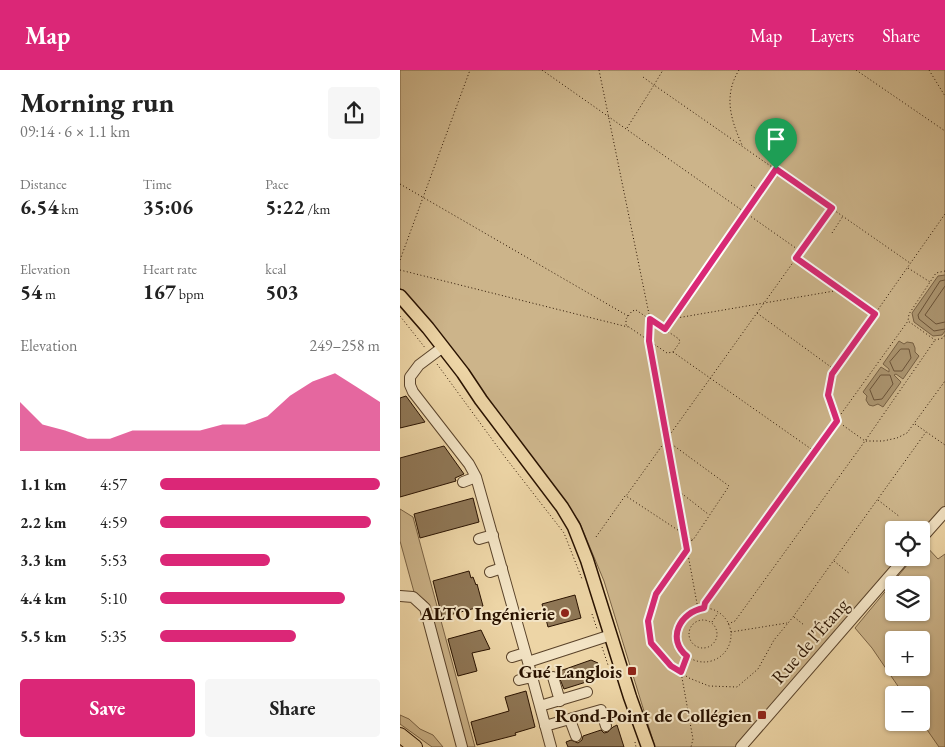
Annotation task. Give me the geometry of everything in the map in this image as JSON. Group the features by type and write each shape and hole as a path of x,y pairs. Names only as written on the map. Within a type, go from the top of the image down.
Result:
{"highway":[{"path":"400,735 415,747"}],"main road":[{"path":"400,296 406,313 435,353 481,400"},
{"path":"406,313 438,340 562,507 574,527 588,560 605,637 648,747"}],"street":[{"path":"435,353 405,378 469,464 476,477 551,747"},
{"path":"463,482 476,477"},
{"path":"930,529 945,512"},
{"path":"479,539 493,535"},
{"name":"Rue de l'Étang","path":"741,747 898,566"},
{"path":"490,572 502,568"},
{"path":"400,596 413,597 425,608 462,747"},
{"path":"512,657 527,658 605,637"},
{"path":"519,680 532,677"},
{"path":"553,678 560,700"},
{"path":"540,706 587,692"},
{"path":"545,726 601,710 606,726"},
{"path":"570,720 576,736"}],"path":[{"path":"400,260 470,70"},
{"path":"542,70 627,128 800,252"},
{"path":"599,70 650,319 649,341 698,609"},
{"path":"627,128 663,70"},
{"path":"739,70 732,81 729,103 734,128 743,146"},
{"path":"856,70 945,131"},
{"path":"929,70 945,96"},
{"path":"643,77 911,264"},
{"path":"665,329 776,169"},
{"path":"400,184 628,316"},
{"path":"751,185 760,192"},
{"path":"596,537 832,208"},
{"path":"945,214 832,374 828,395 837,421 865,441 883,441 907,433 945,381"},
{"path":"832,233 843,216"},
{"path":"796,258 875,314"},
{"path":"908,268 930,282"},
{"path":"400,270 628,327 667,353 674,352 814,452"},
{"path":"704,608 705,603 908,321 909,314 936,273 945,271"},
{"path":"671,319 840,290"},
{"path":"628,327 626,322 628,316 632,310 636,310 679,339 680,342 674,352"},
{"path":"406,313 505,457 564,533 584,585"},
{"path":"757,313 835,370"},
{"path":"908,321 935,340"},
{"path":"728,624 735,621 865,441 935,340 945,336"},
{"path":"914,423 945,445"},
{"path":"666,440 728,486 656,594 648,621 651,643 671,666 689,678 709,686 737,687 758,669 774,640 793,617 926,432"},
{"path":"675,488 709,515"},
{"path":"626,496 693,540"},
{"path":"877,500 900,517"},
{"path":"833,561 850,574"},
{"path":"704,608 719,613 728,624 731,632 728,647 716,659 708,662 699,662 687,656 679,646 677,637 681,620 687,614 698,609 704,608"},
{"path":"592,612 605,637 609,667"},
{"path":"711,623 719,613"},
{"path":"793,617 804,625"},
{"path":"701,620 711,623 717,633 714,642 707,648 694,646 689,638 690,628 701,620"},
{"path":"731,632 788,623"},
{"path":"687,656 681,672 693,739 691,747"},
{"path":"634,739 636,747"}],"shaded area":[{"path":"400,70 945,70 945,506 930,522 885,521 885,566 892,566 737,747 655,747 604,581 579,521 400,288"},
{"path":"400,509 413,517 475,747 466,747 427,602 414,592 400,541"},
{"path":"930,550 938,559 945,554 945,747 939,747 928,731 930,731 930,686 898,686 891,676 930,676 930,631 885,631 885,667 855,628 885,592 885,621 930,621 930,576 898,576 906,566 930,566"},
{"path":"400,715 409,719 420,729 433,735 443,747 432,747 400,724"}],"water":[{"path":"945,275 945,331 942,335 933,336 914,322 912,313 938,276"},
{"path":"899,341 904,344 907,342 913,343 915,352 919,356 903,379 896,374 894,375 901,382 883,407 878,404 869,405 866,400 867,396 863,392 881,367 889,372 889,369 883,364"}],"building":[{"path":"406,396 425,422 400,428 400,398"},
{"path":"444,446 464,474 455,478 456,481 400,497 400,458"},
{"path":"473,498 479,522 420,538 414,514"},
{"path":"469,571 471,578 473,577 477,584 483,606 442,617 433,581"},
{"path":"575,595 581,618 548,627 542,604"},
{"path":"481,630 490,649 472,653 477,671 458,676 448,639"},
{"path":"591,660 598,663 602,677 564,689 557,672"},
{"path":"526,691 535,727 515,733 516,735 477,745 471,722 509,711 505,697"},
{"path":"617,725 624,747 568,747 566,742 571,740 578,743 582,740 583,736 601,730 604,733 608,732"}],"place":[{"name":"ALTO Ingénierie","path":"565,613"},
{"name":"Gué Langlois","path":"632,671"},
{"name":"Rond-Point de Collégien","path":"762,715"}],"route":[{"path":"776,169 832,208 796,258 875,314 832,374 828,395 837,421 705,603 704,608 687,614 681,620 677,637 679,646 687,656 681,672 671,666 651,643 648,621 656,594 687,550 649,341 650,319 665,329 776,169"}]}
